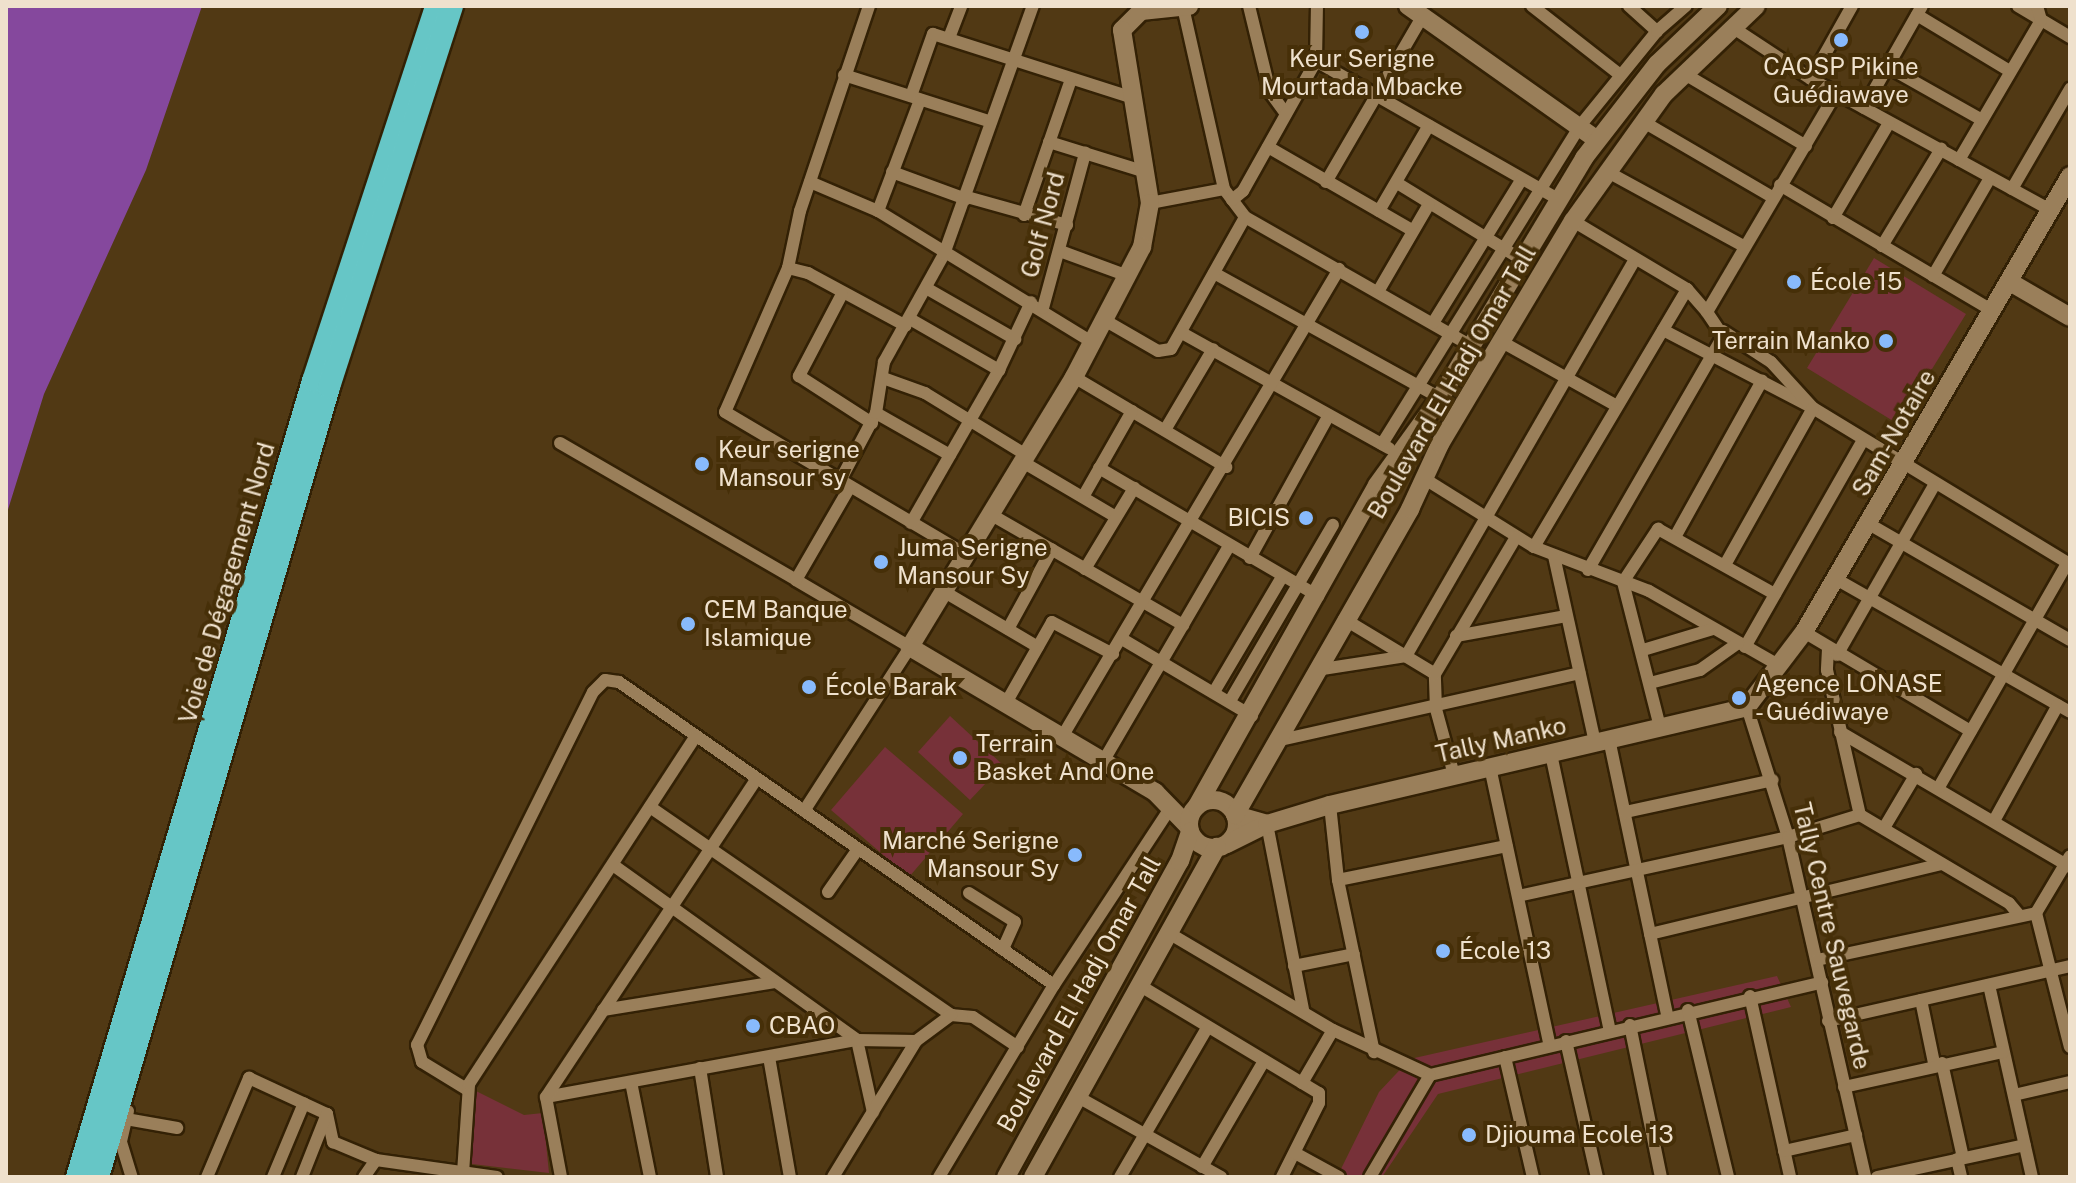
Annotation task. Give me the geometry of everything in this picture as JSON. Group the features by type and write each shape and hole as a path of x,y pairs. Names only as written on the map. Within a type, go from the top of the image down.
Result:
{"highway":[{"name":"Voie de Dégagement Nord","path":"77,1177 313,381 436,6"},
{"name":"Voie de Dégagement Nord","path":"98,1177 329,387 452,6"}],"main road":[{"path":"1186,6 1137,8 1122,30 1130,97 1150,203 1146,235 1106,321 1074,377 910,647 1155,792 1192,818 1201,845 1222,846 1235,834 1235,815"},
{"name":"Boulevard El Hadj Omar Tall","path":"1006,1177 1180,861 1192,818 1399,454 1440,398 1596,139 1657,64 1718,6"},
{"name":"Boulevard El Hadj Omar Tall","path":"1235,815 1425,479 1440,444 1573,221 1642,121 1683,73 1756,6"},
{"path":"1415,12 1596,139"},
{"name":"Sam-Notaire","path":"1747,707 1804,632 2070,176"},
{"path":"2010,282 2070,317"},
{"name":"Tally Manko","path":"1222,846 1267,824 1330,805 1747,707"},
{"path":"1155,792 1171,807 1192,818"},
{"path":"1192,818 1218,801 1235,815 1267,824"},
{"name":"Boulevard El Hadj Omar Tall","path":"1033,1177 1167,932 1222,846"}],"street":[{"path":"869,6 810,182 788,268 725,412 965,554"},
{"path":"949,38 961,6"},
{"path":"796,580 845,484 874,418 884,362 944,254 967,198 1033,6"},
{"path":"1186,6 1228,194 1245,217 1379,290 1471,346"},
{"path":"1249,6 1270,92 1286,114"},
{"path":"1150,203 1228,194 1268,147 1316,61 1317,6"},
{"path":"1532,6 1619,74"},
{"path":"1629,6 1657,31"},
{"path":"1382,444 1579,127 1657,31 1686,6"},
{"path":"1811,79 1852,6"},
{"path":"2018,6 2070,37"},
{"path":"1959,160 2041,20 2037,6"},
{"path":"1864,108 1919,10 2010,71"},
{"path":"1326,182 1377,95 1415,12"},
{"path":"1732,27 1811,79 2050,210"},
{"path":"878,211 916,98 932,36 949,38 1130,97"},
{"path":"1316,61 1558,199"},
{"path":"1888,67 1982,120"},
{"path":"1683,73 1806,146"},
{"path":"844,75 991,122"},
{"path":"1024,215 1071,79"},
{"path":"2012,189 2070,89"},
{"path":"1707,312 1742,245 1836,93"},
{"path":"1642,121 1772,197"},
{"path":"1833,218 1889,123"},
{"path":"1379,211 1429,125"},
{"path":"1049,142 1146,172"},
{"path":"1268,147 1412,230"},
{"path":"1882,246 1941,149"},
{"name":"Golf Nord","path":"911,523 1037,305 1060,251 1085,153"},
{"path":"1606,171 1742,245"},
{"path":"892,172 967,198 1067,225"},
{"path":"1933,276 1990,178"},
{"path":"1433,323 1522,179"},
{"path":"810,182 878,211 944,254 1037,305 1093,343"},
{"path":"1397,183 1521,259"},
{"path":"1780,185 1993,311"},
{"path":"1379,290 1429,204"},
{"path":"1106,321 1164,352 1182,333 1245,217"},
{"path":"1573,221 1687,289 1723,331 1771,362 1813,408"},
{"path":"1060,251 1128,276"},
{"path":"1406,656 1563,376 1635,260"},
{"path":"788,268 908,322 999,370"},
{"path":"1062,737 1226,467 1339,269"},
{"path":"1214,273 1440,398"},
{"path":"926,288 1015,339"},
{"path":"1534,547 1615,405 1687,289"},
{"path":"842,294 799,376 874,418 950,455"},
{"path":"1663,330 1813,408 2069,563 1939,787"},
{"path":"1588,570 1723,331"},
{"path":"1182,333 1399,454"},
{"path":"1502,342 1615,405"},
{"path":"1165,430 1213,349"},
{"path":"1074,377 1226,467"},
{"path":"883,378 925,393 1116,517"},
{"path":"1675,537 1762,381"},
{"path":"1725,565 1813,408"},
{"path":"1083,497 1132,411"},
{"path":"1250,558 1329,415"},
{"path":"1650,683 1700,670 1742,645 1775,594 1863,440"},
{"path":"560,443 910,647 804,811"},
{"path":"1099,468 1318,596"},
{"path":"1425,479 1534,547 1623,582 1780,666"},
{"path":"1860,815 1827,670 1833,652 1870,599 1935,484"},
{"path":"1085,569 1134,488"},
{"path":"990,514 1183,625"},
{"path":"1869,524 2070,640"},
{"path":"1230,701 1333,525"},
{"path":"1660,727 1643,650 1623,582 1654,529 1675,537 1775,594"},
{"path":"1454,775 1436,709 1435,674 1516,537"},
{"path":"1104,760 1229,546"},
{"path":"1008,629 1052,549"},
{"path":"1554,556 1579,673 1625,812 1667,1015"},
{"path":"1214,692 1282,577"},
{"path":"1836,579 2070,712"},
{"path":"943,591 1038,647"},
{"path":"1456,636 1566,616"},
{"path":"1344,619 1435,674"},
{"path":"1006,703 1038,647 1057,622 1113,654"},
{"path":"1643,650 1713,629"},
{"path":"1804,632 1833,652 1971,731"},
{"path":"1122,639 1252,716"},
{"path":"1315,670 1406,656"},
{"path":"1276,741 1436,709 1579,673"},
{"path":"468,1090 422,1062 417,1045 593,692 605,680 619,682 1054,985"},
{"path":"1995,819 2058,705"},
{"name":"Tally Centre Sauvegarde","path":"1747,707 1773,780 1788,837 1865,1177"},
{"path":"1817,960 2036,913 2068,863 1840,732"},
{"path":"469,1175 468,1090 696,736"},
{"path":"1551,754 1610,1032"},
{"path":"1490,767 1550,1046"},
{"path":"1884,828 1916,774"},
{"path":"561,1177 546,1097 757,778"},
{"path":"1625,812 1773,780"},
{"path":"1330,805 1338,880 1374,1052"},
{"path":"650,807 951,1015 973,1017 1018,1047"},
{"path":"939,1177 1054,985 1171,807"},
{"path":"1518,896 1636,867 1788,837 1860,815 2009,903 2020,916"},
{"path":"1267,824 1303,1010"},
{"path":"1338,880 1507,846"},
{"path":"828,892 858,849"},
{"path":"1650,934 1942,864"},
{"path":"613,865 857,1040 873,1112"},
{"path":"969,893 1015,922 1003,949"},
{"path":"2036,913 2070,1047"},
{"path":"1167,932 1333,1030 1374,1052 1430,1075 1688,1010 1822,982"},
{"path":"1294,966 1354,954"},
{"path":"1828,1021 2070,966"},
{"path":"603,1010 775,982"},
{"path":"1139,985 1302,1083 1321,1099 1282,1177"},
{"path":"1989,985 2032,1177"},
{"path":"1750,996 1790,1177"},
{"path":"1921,1000 1960,1159 1961,1177"},
{"path":"1688,1010 1728,1177"},
{"path":"833,1177 916,1041 951,1015"},
{"path":"1630,1025 1661,1177"},
{"path":"1120,1177 1207,1028"},
{"path":"132,1177 123,1154 126,1119 142,1058 142,1030"},
{"path":"1302,1083 1333,1030"},
{"path":"546,1097 857,1040 916,1041"},
{"path":"1566,1041 1597,1177"},
{"path":"1844,1087 1938,1063 2003,1052"},
{"path":"769,1057 790,1177"},
{"path":"1505,1057 1533,1177"},
{"path":"1202,1167 1264,1061"},
{"path":"700,1068 717,1177"},
{"path":"1372,1176 1430,1075"},
{"path":"207,1177 249,1078 327,1114"},
{"path":"631,1082 650,1177"},
{"path":"2014,1095 2070,1082"},
{"path":"1078,1097 1221,1177"},
{"path":"273,1177 304,1103"},
{"path":"327,1114 333,1142 376,1160 497,1177"},
{"path":"302,1177 327,1114"},
{"path":"126,1119 177,1128"},
{"path":"1784,1151 1856,1135"},
{"path":"1877,1177 2025,1145"},
{"path":"1295,1153 1339,1177"},
{"path":"364,1177 376,1160"}],"shaded area":[{"path":"6,6 202,6 146,170 44,394 6,516"},
{"name":"Terrain Manko","path":"1874,258 1966,314 1898,424 1807,368"},
{"name":"Terrain Basket And One","path":"950,716 1003,765 970,800 918,752"},
{"path":"885,747 963,814 909,877 831,810"},
{"path":"1777,976 1791,1007 1438,1094 1382,1177 1337,1177 1379,1092 1410,1059"},
{"path":"476,1091 524,1115 543,1113 549,1173 472,1164 468,1156"}],"place":[{"name":"Keur Serigne Mourtada Mbacke","path":"1362,32"},
{"name":"CAOSP Pikine Guédiawaye","path":"1841,40"},
{"name":"École 15","path":"1794,282"},
{"name":"Terrain Manko","path":"1886,341"},
{"name":"Keur serigne Mansour sy","path":"702,464"},
{"name":"BICIS","path":"1306,518"},
{"name":"Juma Serigne Mansour Sy","path":"881,562"},
{"name":"CEM Banque Islamique","path":"688,624"},
{"name":"École Barak","path":"809,687"},
{"name":"Agence LONASE - Guédiwaye","path":"1739,698"},
{"name":"Terrain Basket And One","path":"960,758"},
{"name":"Marché Serigne Mansour Sy","path":"1075,855"},
{"name":"École 13","path":"1443,951"},
{"name":"CBAO","path":"753,1026"},
{"name":"Djiouma Ecole 13","path":"1469,1135"}]}
